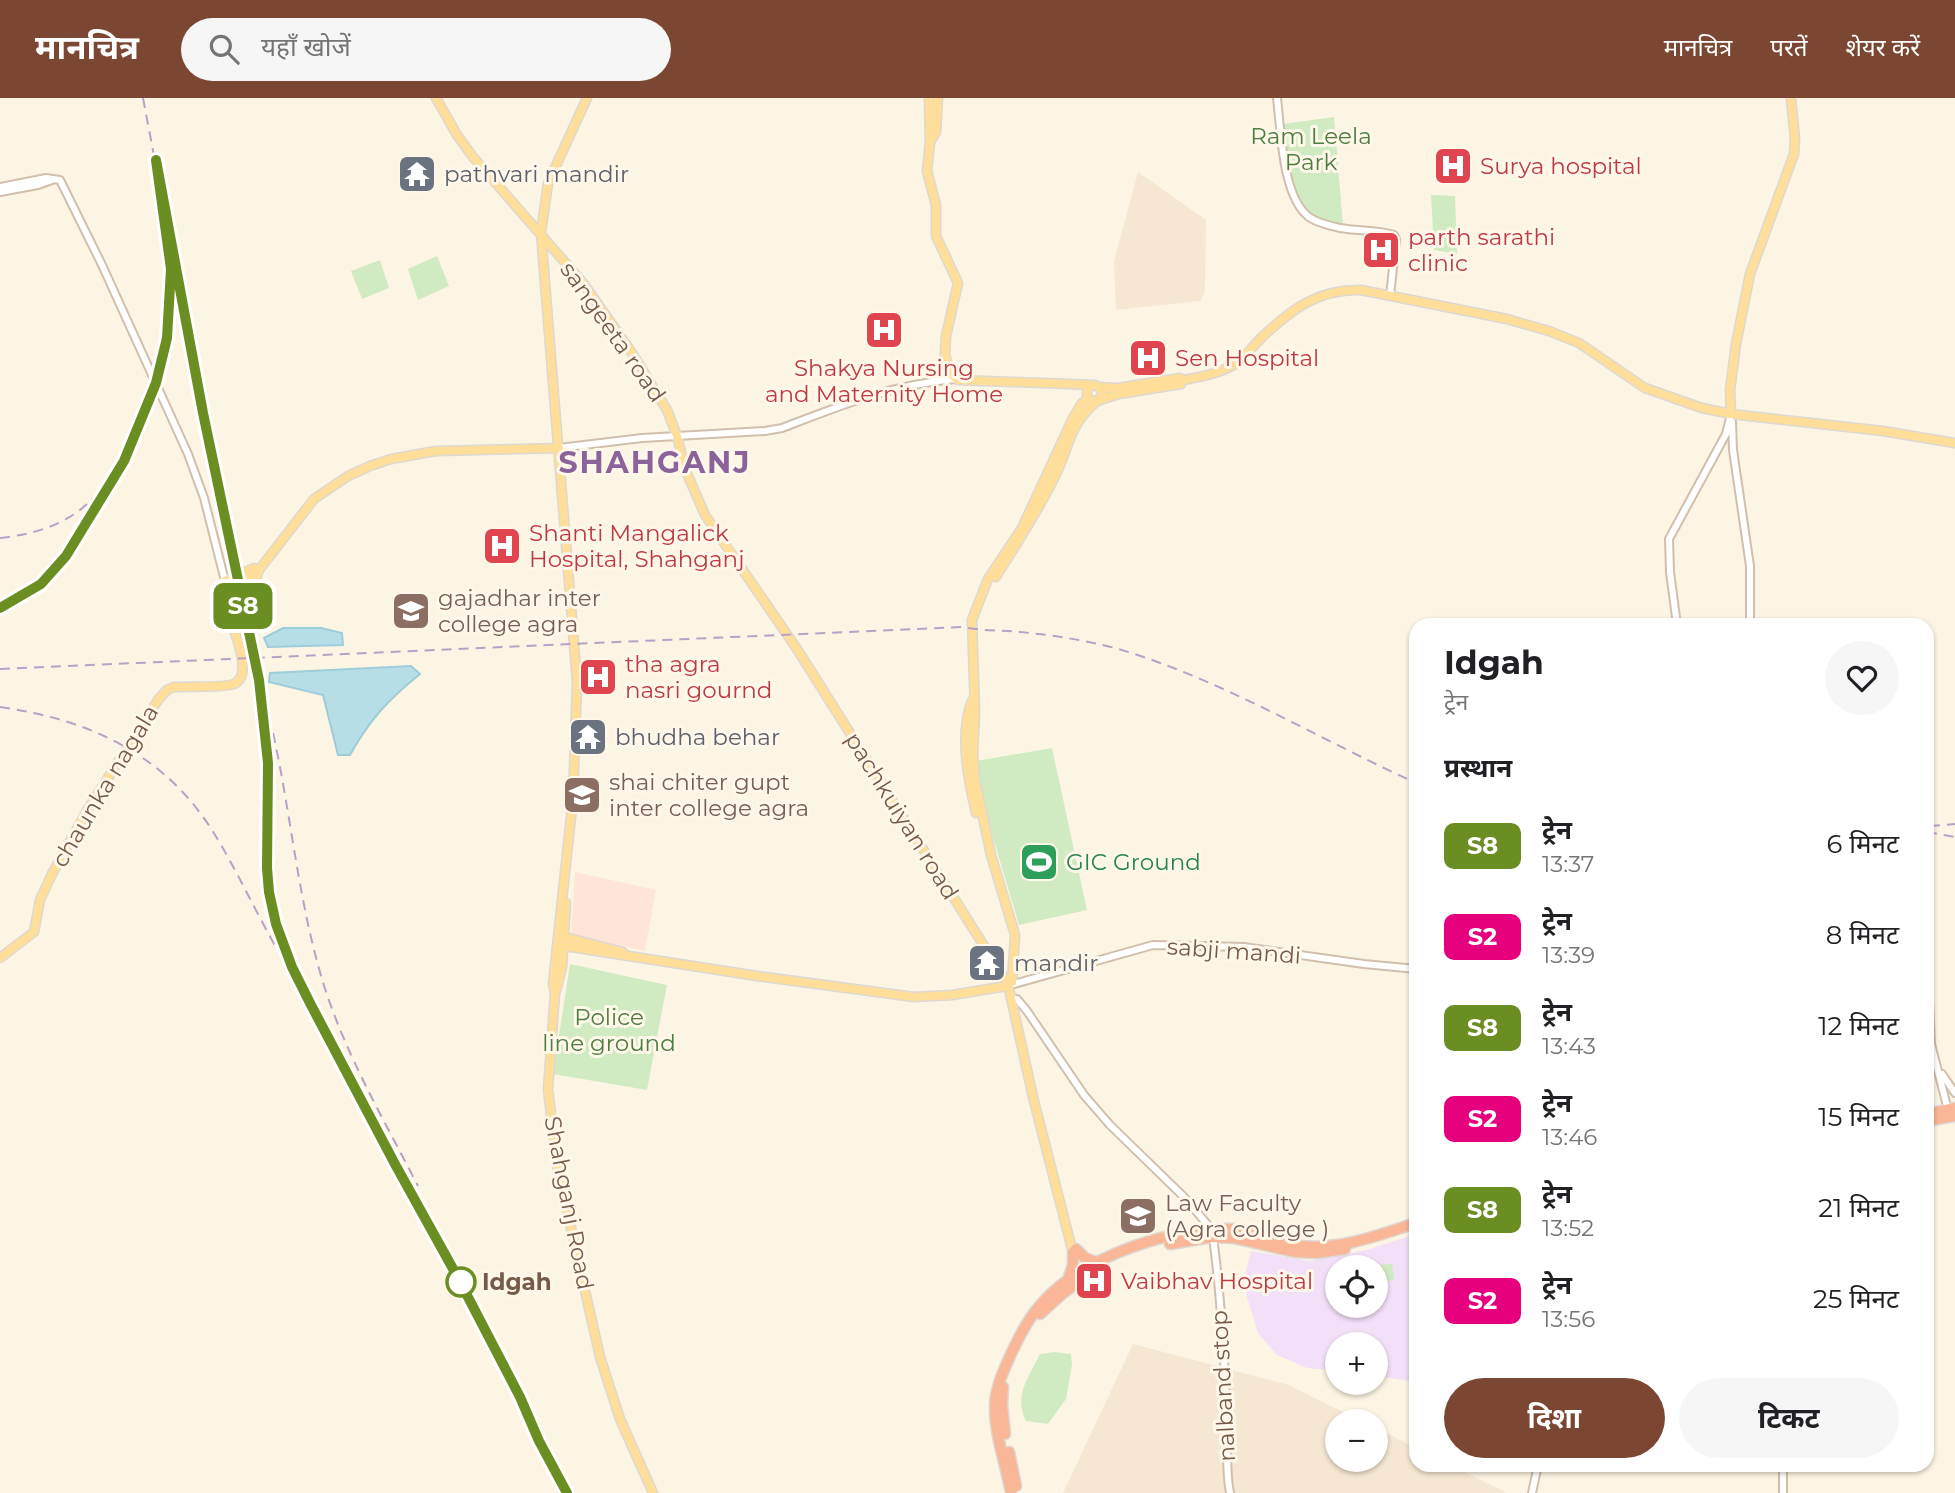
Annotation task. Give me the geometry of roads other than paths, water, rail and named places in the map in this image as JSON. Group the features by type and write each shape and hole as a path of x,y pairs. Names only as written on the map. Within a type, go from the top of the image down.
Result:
{"highway":[{"path":"1934,1114 1952,1113"},
{"path":"1934,1119 1952,1113"},
{"path":"1259,1241 1303,1246 1346,1244 1409,1225"},
{"path":"1011,1493 996,1422 997,1388 1026,1325 1047,1297 1068,1281 1135,1251 1233,1229 1241,1236 1295,1252 1332,1252 1363,1246 1409,1231"},
{"path":"1017,1493 1003,1426 1003,1387 1036,1320 1098,1263 1135,1246 1213,1233"},
{"path":"1074,1250 1098,1263"},
{"path":"1068,1281 1074,1250"}],"main road":[{"name":"sangeeta road","path":"436,98 473,157 583,283 632,353 665,407 677,436 685,469 705,515 797,649"},
{"path":"587,98 548,183 541,233 577,693 573,798 564,890 561,895 561,941 625,952 632,956 757,976 914,997 951,995 1010,985"},
{"path":"929,98 930,142 927,170 936,205 937,239 958,283 946,336 945,355 955,379 1073,385 1094,394 1119,394 1181,384 1184,380 1233,366 1296,308 1310,300 1338,290 1361,290 1507,319 1549,331 1580,344 1645,388 1731,417 1883,431 1955,443"},
{"path":"930,142 936,132 937,98"},
{"path":"1731,417 1730,390 1736,344 1750,274 1794,154 1791,98"},
{"path":"1083,1275 1074,1250 1013,1000 1010,985 1012,936 978,811 966,750 967,725 974,697 972,620 979,600 1039,508 1058,471 1075,424 1094,394"},
{"path":"229,584 254,568 259,570 314,499 348,476 370,466 391,459 436,451 559,448"},
{"name":"chaunka nagala","path":"0,958 34,932 40,900 52,874 81,821 158,700 174,687 230,685 239,680 243,670 235,629 237,615 229,584"},
{"name":"pachkuiyan road","path":"797,649 1010,985"},
{"name":"Shahganj Road","path":"561,941 548,1089 557,1166 603,1368 620,1419 653,1493"}],"street":[{"path":"1277,98 1288,175 1296,202 1311,218 1339,228 1394,235 1396,239 1390,296"},
{"path":"0,187 46,178 60,180 188,454 229,584"},
{"path":"0,192 51,180"},
{"path":"935,381 945,355"},
{"path":"559,448 782,428 886,390 955,379"},
{"path":"1676,618 1670,572 1670,536 1714,457 1731,417"},
{"path":"1731,417 1733,450 1750,566 1750,618"},
{"name":"sabji mandi","path":"1010,985 1153,945 1244,947 1409,968"},
{"path":"1013,1000 1027,1011 1084,1095 1110,1125 1199,1213 1213,1233"},
{"path":"1934,1054 1952,1113"},
{"path":"1939,1070 1955,1093"},
{"name":"nalband stop","path":"1213,1233 1230,1493"},
{"path":"1532,1493 1536,1472"},
{"path":"1783,1472 1783,1493"}],"water":[{"path":"283,628 321,628 342,633 343,645 268,647 264,638"},
{"path":"411,666 420,674 380,711 350,755 338,755 323,695 269,682 270,673"}],"railway":[{"path":"143,98 203,413 259,680 268,763 267,868 276,924 302,988 457,1276 567,1493"},
{"path":"0,608 41,584 60,563 124,461 135,439 162,362 170,314 171,271"},
{"path":"0,538 27,534 52,526 75,514 95,496"},
{"path":"0,669 962,627 1068,638 1115,648 1154,661 1230,692 1409,780"},
{"path":"0,707 62,720 91,730 119,743 169,778 210,827 277,949"},
{"path":"273,733 307,918 322,979 353,1059 418,1186"},
{"path":"1934,826 1955,824"},
{"path":"1934,833 1955,837"}],"train":[{"name":"S8","path":"0,608 41,584 66,556 124,461 156,383 167,338 171,269 156,160 203,413 259,680 268,763 267,868 276,924 292,967 311,1005 457,1276 567,1493"}],"place":[{"name":"Surya hospital","path":"1453,166"},
{"name":"pathvari mandir","path":"417,174"},
{"name":"parth sarathi clinic","path":"1381,250"},
{"name":"Shakya Nursing and Maternity Home","path":"884,330"},
{"name":"Sen Hospital","path":"1148,358"},
{"name":"Shanti Mangalick Hospital, Shahganj","path":"502,546"},
{"name":"gajadhar inter college agra","path":"411,611"},
{"name":"tha agra nasri gournd","path":"598,677"},
{"name":"bhudha behar","path":"588,737"},
{"name":"shai chiter gupt inter college agra","path":"582,795"},
{"name":"GIC Ground","path":"1039,862"},
{"name":"mandir","path":"987,963"},
{"name":"Law Faculty (Agra college )","path":"1138,1216"},
{"name":"Vaibhav Hospital","path":"1094,1281"},
{"name":"Idgah","path":"461,1282"}],"district":[{"name":"SHAHGANJ","path":"655,463"}],"park label":[{"name":"Ram Leela Park","path":"1311,149"},
{"name":"Police line ground","path":"609,1030"}]}
